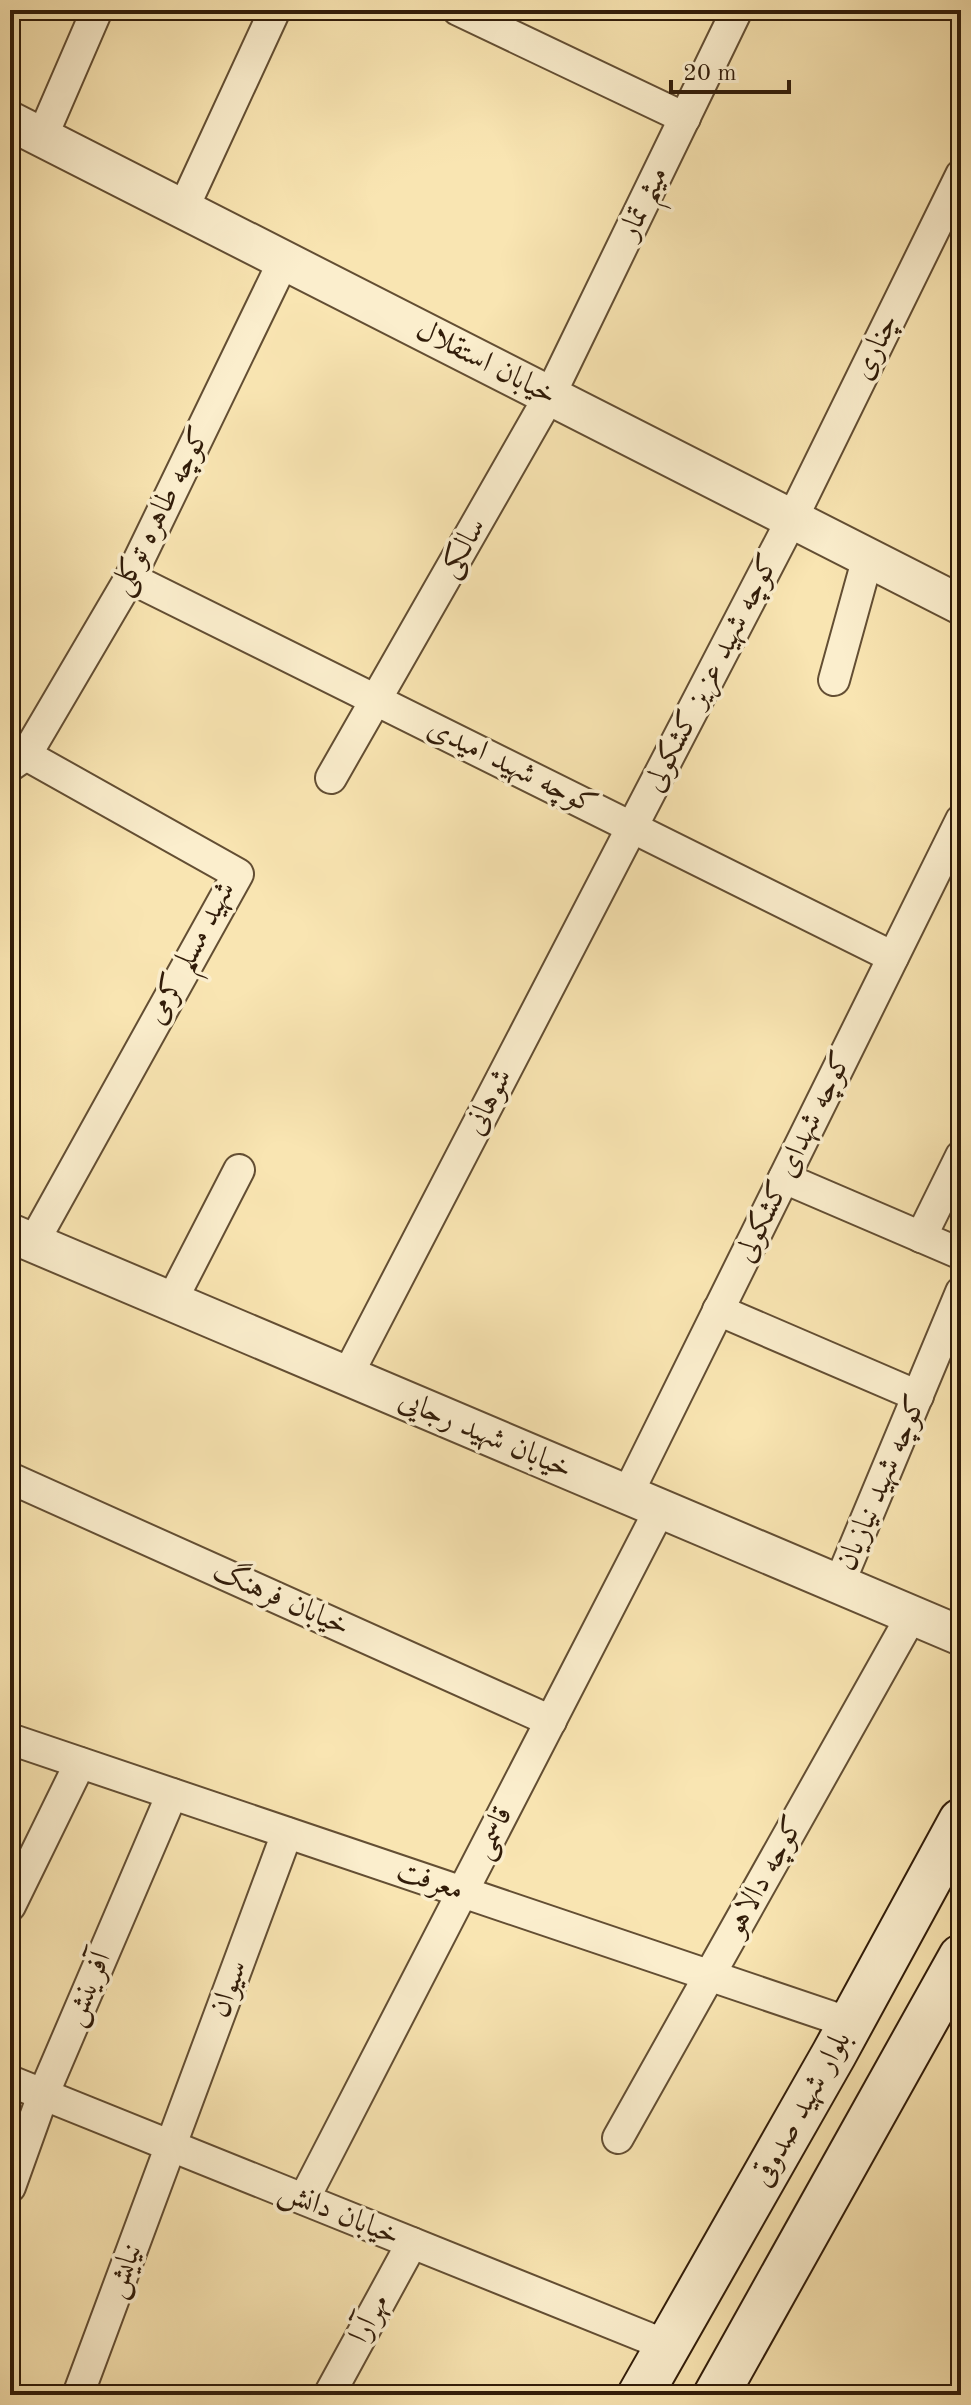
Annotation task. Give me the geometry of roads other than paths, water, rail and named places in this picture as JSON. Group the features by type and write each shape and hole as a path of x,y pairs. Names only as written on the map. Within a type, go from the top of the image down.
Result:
{"main road":[{"name":"بلوار شهید صدوقی","path":"640,2395 961,1821"},
{"path":"716,2395 961,1957"}],"street":[{"path":"26,129 97,10"},
{"path":"183,209 275,10"},
{"path":"458,10 685,118"},
{"name":"میثم تمار","path":"550,395 737,10"},
{"name":"خیابان استقلال","path":"26,129 961,605"},
{"name":"چناری","path":"792,519 961,175"},
{"name":"کوچه طاهره توکلی","path":"18,760 130,578 284,260"},
{"name":"سالکی","path":"331,778 550,395"},
{"name":"کوچه شهید عزیز کشکولی","path":"632,827 792,519"},
{"path":"834,680 868,557"},
{"name":"کوچه شهید امیدی","path":"130,578 893,957"},
{"name":"شهید مسلم کرمی","path":"18,760 238,874 21,1238"},
{"name":"کوچه شهدای کشکولی","path":"644,1502 718,1310 961,820"},
{"name":"شوهانی","path":"347,1376 632,827"},
{"path":"921,1237 961,1156"},
{"path":"171,1302 239,1170"},
{"path":"784,1178 961,1254"},
{"name":"خیابان شهید رجایی","path":"21,1238 961,1636"},
{"name":"کوچه شهید نیازیان","path":"839,1584 961,1292"},
{"path":"718,1310 918,1396"},
{"name":"خیابان فرهنگ","path":"10,1478 551,1721"},
{"name":"قاسمی","path":"304,2199 551,1721 644,1502"},
{"name":"کوچه دالاهو","path":"618,2138 912,1615"},
{"name":"معرفت","path":"10,1739 850,2023"},
{"path":"10,1906 80,1763"},
{"name":"آفرینش","path":"10,2187 43,2095 172,1794"},
{"name":"سیوان","path":"171,2146 287,1833"},
{"name":"خیابان دانش","path":"10,2081 668,2346"},
{"name":"نیایش","path":"78,2395 171,2146"},
{"name":"مهرآرا","path":"329,2395 412,2243"}]}
